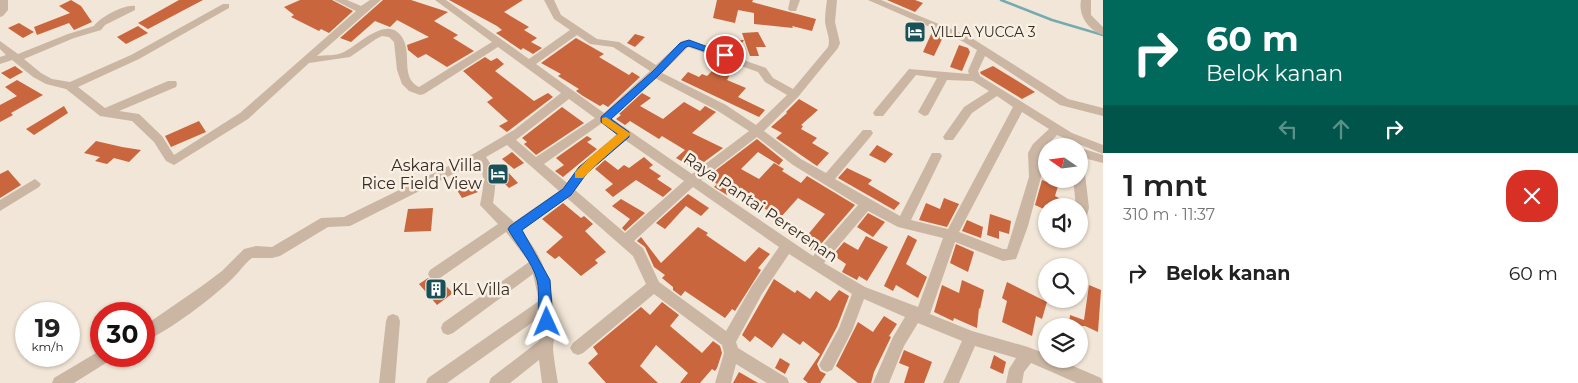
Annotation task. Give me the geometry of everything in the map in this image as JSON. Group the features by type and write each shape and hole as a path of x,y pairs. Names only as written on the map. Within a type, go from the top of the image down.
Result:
{"street":[{"path":"0,14 3,10 3,0"},
{"path":"339,0 362,10"},
{"path":"0,44 43,79 70,86 104,113 135,117 158,139 174,161 244,116 318,48 376,0"},
{"name":"Raya Pantai Pererenan","path":"440,0 625,134 787,247 860,291 919,314 971,338 1028,354 1095,383"},
{"path":"549,0 557,17 594,42 615,44 656,72 722,108 757,131 797,162 866,204 904,223 951,235 1003,255 1011,255 1022,228 1035,176 1033,157 1035,151 1057,128"},
{"path":"625,241 693,180 757,131 794,94 833,48 835,43 831,32 830,13 832,0"},
{"path":"873,0 952,33 1064,102 1103,112"},
{"path":"1086,0 1083,7 1086,16 1103,32"},
{"path":"70,86 135,57 226,6"},
{"path":"0,61 98,28 101,22 132,8"},
{"path":"529,64 577,30"},
{"path":"306,60 343,56 352,52 375,34 388,33 396,36 399,41 403,76 411,87 420,91 498,43"},
{"path":"534,164 603,118 656,72 683,45 689,43 762,70 769,80 794,94"},
{"path":"976,78 973,71 982,50"},
{"path":"879,113 913,72 976,78 1079,142 1103,150"},
{"path":"924,112 944,76"},
{"path":"104,113 172,84"},
{"path":"949,137 968,110 996,91"},
{"path":"155,327 228,274 246,254 258,251 267,254 298,240 326,222 345,222 479,156 507,140 569,94"},
{"path":"881,383 898,342 919,314 951,235 1020,105"},
{"path":"435,274 567,192 583,170 625,134"},
{"path":"826,180 867,134"},
{"path":"507,140 638,252 654,286 730,347 781,383"},
{"path":"1088,154 1103,159"},
{"path":"479,156 488,168 490,180 486,205 511,226 523,240 544,280 547,303 545,346 550,383"},
{"path":"904,223 936,156"},
{"path":"0,206 35,184"},
{"path":"814,264 866,204"},
{"path":"723,383 730,347 757,290 787,247"},
{"path":"448,328 536,264"},
{"path":"578,348 654,286"},
{"path":"827,365 845,332 860,291"},
{"path":"434,383 547,303"},
{"path":"387,383 393,321"},
{"path":"951,383 971,338"},
{"path":"498,383 545,346"},
{"path":"1014,383 1017,369 1028,354"},
{"path":"60,383 90,365"}],"building":[{"path":"71,0 81,6 92,22 74,30 69,23 37,35 34,27 70,13 59,6"},
{"path":"179,0 203,0 148,29 138,23"},
{"path":"300,0 332,0 353,11 329,33 321,29 319,31 291,17 294,15 284,7"},
{"path":"383,0 411,0 448,12 434,21 458,35 453,38 474,51 447,67 426,54 418,58 408,50 407,45 429,37 397,20 390,27 375,21 351,42 340,38"},
{"path":"449,0 523,0 504,12 529,27 524,30 537,38 531,42 542,48 533,54 523,48 521,50 496,33 502,30 497,26"},
{"path":"717,0 753,0 752,2 816,19 812,31 792,26 793,28 754,24 754,13 738,10 735,23 713,18"},
{"path":"887,0 915,0 923,3 915,12"},
{"path":"19,23 34,32 23,38 8,28"},
{"path":"138,26 148,33 126,44 117,37"},
{"path":"933,30 944,35 934,56 923,52"},
{"path":"758,32 766,47 756,47 759,56 750,56 742,33"},
{"path":"635,34 645,37 635,47 627,43"},
{"path":"576,38 604,54 599,57 629,75 632,72 640,77 608,107 603,104 600,106 583,96 576,91 579,89 558,76 561,74 541,63"},
{"path":"744,40 734,55 726,52 728,45 726,41"},
{"path":"959,45 968,48 970,52 962,71 950,67"},
{"path":"485,57 491,61 497,58 504,64 495,71 534,101 548,93 553,97 507,132 499,126 508,121 487,102 493,98 463,71"},
{"path":"15,66 23,72 10,79 1,73"},
{"path":"993,66 1035,92 1022,99 981,74 980,72"},
{"path":"723,67 732,71 727,80 746,88 738,97 765,110 759,117 681,80 688,72 699,77 702,74 707,76 715,68 720,70"},
{"path":"17,80 43,95 11,113 13,115 0,122 0,105 17,96 5,87"},
{"path":"642,93 651,98 640,106 663,119 684,102 700,111 705,106 716,112 692,133 723,148 704,162 698,159 690,166 676,158 685,150 662,136 659,139 630,121 625,125 616,119"},
{"path":"799,99 818,110 801,125 803,126 801,129 817,138 812,143 829,153 817,166 776,138 782,133 771,127"},
{"path":"64,106 68,113 34,135 26,129"},
{"path":"562,107 584,123 536,155 524,144 527,142 522,138"},
{"path":"199,121 206,132 171,147 165,136"},
{"path":"587,136 592,139 587,142 597,149 563,177 555,171 564,165 556,158"},
{"path":"757,139 783,160 779,165 758,152 741,169 759,179 774,163 784,169 782,171 801,183 807,176 855,205 814,252 801,243 825,214 798,198 780,218 762,207 760,209 732,190 727,195 714,187 717,184 707,177"},
{"path":"96,141 141,150 129,162 114,158 107,164 95,161 100,157 84,153"},
{"path":"877,145 893,154 885,163 869,155"},
{"path":"512,152 524,163 514,169 502,159"},
{"path":"644,157 653,165 649,168 661,176 657,179 672,189 663,197 636,180 613,197 605,190 613,184 595,169 605,160 618,170 624,165 629,168"},
{"path":"504,168 518,183 509,188 496,175 496,173"},
{"path":"847,168 872,180 868,184 900,203 894,210 838,178"},
{"path":"8,170 21,185 0,198 0,174"},
{"path":"473,183 478,192 462,198 457,190"},
{"path":"1040,188 1057,188 1055,196 1059,198 1038,198 1038,206 1035,205"},
{"path":"688,194 709,208 701,216 686,206 665,229 656,223"},
{"path":"944,198 959,204 947,227 919,220 926,203 940,209"},
{"path":"621,199 645,213 625,231 622,228 630,219 612,206"},
{"path":"563,203 581,218 584,216 593,224 585,231 606,252 595,260 598,263 581,276 559,256 555,259 546,252 563,237 542,219"},
{"path":"433,208 431,231 404,232 408,209"},
{"path":"868,213 885,222 873,237 857,227"},
{"path":"990,214 1011,221 1009,234 999,231 999,239 987,235"},
{"path":"967,220 983,227 981,238 962,231"},
{"path":"698,227 708,233 706,235 745,262 759,247 770,254 758,268 761,270 735,311 732,309 725,318 685,291 681,296 673,290 673,287 662,278 665,275 654,267 645,247 637,241 641,237 661,263"},
{"path":"908,235 917,240 906,264 927,277 918,298 896,285 893,291 884,286"},
{"path":"866,236 888,247 867,281 859,276 857,280 842,272 846,264 833,255 844,242 858,250"},
{"path":"956,244 974,252 968,272 950,263"},
{"name":"KL Villa","path":"428,278 434,282 440,280 453,293 437,305 419,284"},
{"path":"774,279 795,293 797,290 810,299 816,291 830,301 839,290 849,296 837,327 817,364 820,371 826,374 820,383 808,383 803,379 820,354 803,341 800,345 783,333 772,348 755,336 750,342 742,335"},
{"path":"962,280 984,290 979,308 977,328 954,318 953,321 934,312 942,285 959,293"},
{"path":"1007,282 1038,298 1038,308 1045,308 1042,318 1036,316 1032,336 1002,322 1007,301 1002,298"},
{"path":"1089,285 1101,290 1098,332 1088,327 1088,318 1084,318 1086,308 1088,308"},
{"path":"662,302 679,315 670,326 702,353 713,341 720,346 722,353 715,371 712,369 700,383 680,383 688,373 656,345 640,366 658,383 606,383 588,363 598,354 593,347 641,307 650,315"},
{"path":"884,316 897,324 889,336 891,337 874,372 871,383 858,383 836,366 858,322 873,332"},
{"path":"904,350 932,362 924,383 904,383 909,367 899,363"},
{"path":"994,355 1006,362 1003,374 990,368"},
{"path":"780,358 790,364 785,374 775,368"},
{"path":"739,372 758,383 733,383"}],"waterway":[{"path":"1001,0 1052,20 1103,35"}],"slow traffic":[{"path":"579,175 625,134 606,120"}],"place":[{"name":"VILLA YUCCA 3","path":"915,32"},
{"name":"Askara Villa Rice Field View","path":"498,174"},
{"name":"KL Villa","path":"436,289"}],"route":[{"path":"547,322 544,280 523,240 514,229 567,192 583,170 625,134 604,119 655,74 683,45 689,43 725,55"}]}
